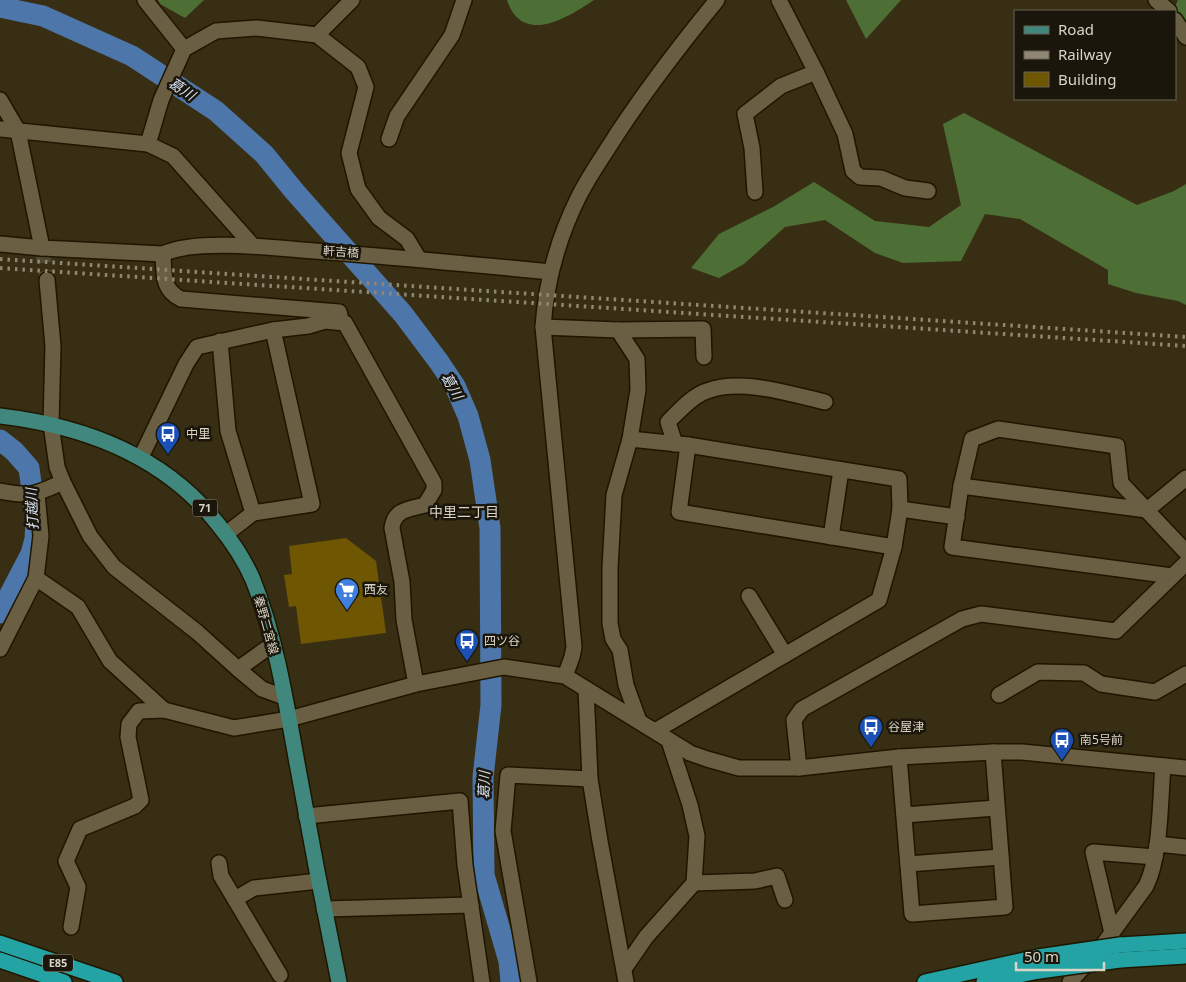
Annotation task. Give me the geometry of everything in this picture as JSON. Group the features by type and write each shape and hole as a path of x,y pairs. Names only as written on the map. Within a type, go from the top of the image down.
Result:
{"highway":[{"path":"926,982 1038,964 1117,946 1186,941"},
{"name":"E85","path":"0,943 115,982"},
{"path":"1117,946 1186,956"},
{"name":"E85","path":"0,960 64,982"},
{"path":"984,982 1038,964"}],"main road":[{"name":"秦野二宮線","path":"0,416 51,424 101,439 141,457 196,498 226,534 238,552 252,578 273,644 339,982"}],"street":[{"path":"145,0 184,49"},
{"path":"317,35 352,0"},
{"path":"389,139 397,116 452,35 464,0"},
{"path":"564,676 574,647 543,327 544,308 551,272 570,218 593,172 659,72 717,0"},
{"path":"779,0 845,134 853,170 860,176 881,178 905,188 928,191"},
{"path":"1156,0 1168,10"},
{"path":"1176,22 1186,37"},
{"path":"148,144 161,100 184,49 216,31 257,28 317,35 358,67 366,87 348,153 358,190 379,218 408,239 419,259"},
{"path":"755,192 752,148 744,114 781,86 816,72"},
{"path":"0,100 18,131 42,248"},
{"path":"0,129 148,144 173,156 252,246"},
{"name":"軒吉橋","path":"0,244 163,254 173,249 252,246 365,254 551,272"},
{"path":"163,254 166,284 172,294 182,299 339,312 434,483 434,490 425,505 400,512 393,520 392,528 402,582 404,620 416,684"},
{"path":"47,280 53,346 51,424 56,466 62,482 90,536 114,567 198,632 238,669 262,688 284,697"},
{"path":"141,457 186,364 197,347 273,330 308,326 325,321 345,323"},
{"path":"543,327 618,330 703,329 704,357"},
{"path":"226,534 253,513 312,504 273,330"},
{"path":"618,330 637,359 638,390 630,439 614,495 609,598 610,623 613,638 620,650 626,685 639,721"},
{"path":"220,342 228,431 253,513"},
{"path":"825,402 760,387 725,387 706,391 683,407 668,422 682,444 679,512 894,547"},
{"path":"1172,576 952,547 961,486 972,439 998,429 1118,446 1122,482 1186,552"},
{"path":"630,439 682,444 899,479 900,509 894,547 879,600 655,731"},
{"path":"831,537 841,470"},
{"path":"961,486 1147,510 1186,478"},
{"path":"0,491 31,495 62,482"},
{"path":"0,649 36,578 41,536 31,495"},
{"path":"900,509 957,517"},
{"path":"799,768 794,720 802,709 962,618 981,614 1116,631 1186,563"},
{"path":"36,578 78,607 110,661 164,710"},
{"path":"749,596 785,655"},
{"path":"238,669 273,644"},
{"path":"71,927 78,887 66,861 80,829 135,806 141,800 128,737 129,724 138,710 164,710 234,728 289,719 416,684 504,667 564,676 669,741 707,759 739,768 799,768 899,758 992,752 1022,752 1186,768"},
{"path":"999,696 1038,672 1084,673 1101,684 1155,692 1186,674"},
{"path":"586,689 590,779 625,975"},
{"path":"625,975 646,937 694,883 697,836 690,805 669,741"},
{"path":"899,758 912,914 921,914 1005,907 992,752"},
{"path":"1070,982 1117,946 1154,868 1163,766"},
{"path":"528,982 503,831 508,775 590,779"},
{"path":"306,816 460,801 465,865 482,982"},
{"path":"904,815 996,808"},
{"path":"1117,946 1093,852 1186,847"},
{"path":"908,864 1001,857"},
{"path":"219,863 221,876 280,975"},
{"path":"694,883 756,881 777,876 785,900"},
{"path":"234,899 254,888 319,881"},
{"path":"324,909 471,905"}],"green space":[{"path":"158,0 204,0 185,18 160,4"},
{"path":"507,0 594,0 559,20 534,25 523,22 514,14"},
{"path":"846,0 901,0 866,39"},
{"path":"1178,0 1186,0 1186,37 1176,17 1176,10 1173,10"},
{"path":"964,113 1137,205 1174,191 1186,184 1186,305 1178,301 1136,293 1108,284 1108,270 1020,219 985,214 961,261 903,263 875,253 825,220 785,227 744,264 719,278 691,268 719,234 773,207 814,182 875,221 929,227 961,205 943,124"}],"building":[{"path":"346,538 376,561 386,633 301,644 296,606 289,607 284,575 292,574 289,546"}],"waterway":[{"name":"葛川","path":"0,7 43,16 132,56 216,111 264,154 295,192 403,314 455,386 468,416 480,460 490,528 491,705 483,777 484,875 509,961 511,982"},
{"name":"打越川","path":"0,440 14,451 29,468 36,522 35,539 31,554 0,613"}],"tunnel":[{"path":"42,248 47,280"}],"railway":[{"path":"0,259 1186,337"},
{"path":"0,268 1186,346"}],"place":[{"name":"中里","path":"168,455"},
{"name":"西友","path":"347,611"},
{"name":"四ツ谷","path":"467,662"},
{"name":"谷屋津","path":"871,748"},
{"name":"南5号前","path":"1062,761"}],"district":[{"name":"中里二丁目","path":"464,512"}]}
